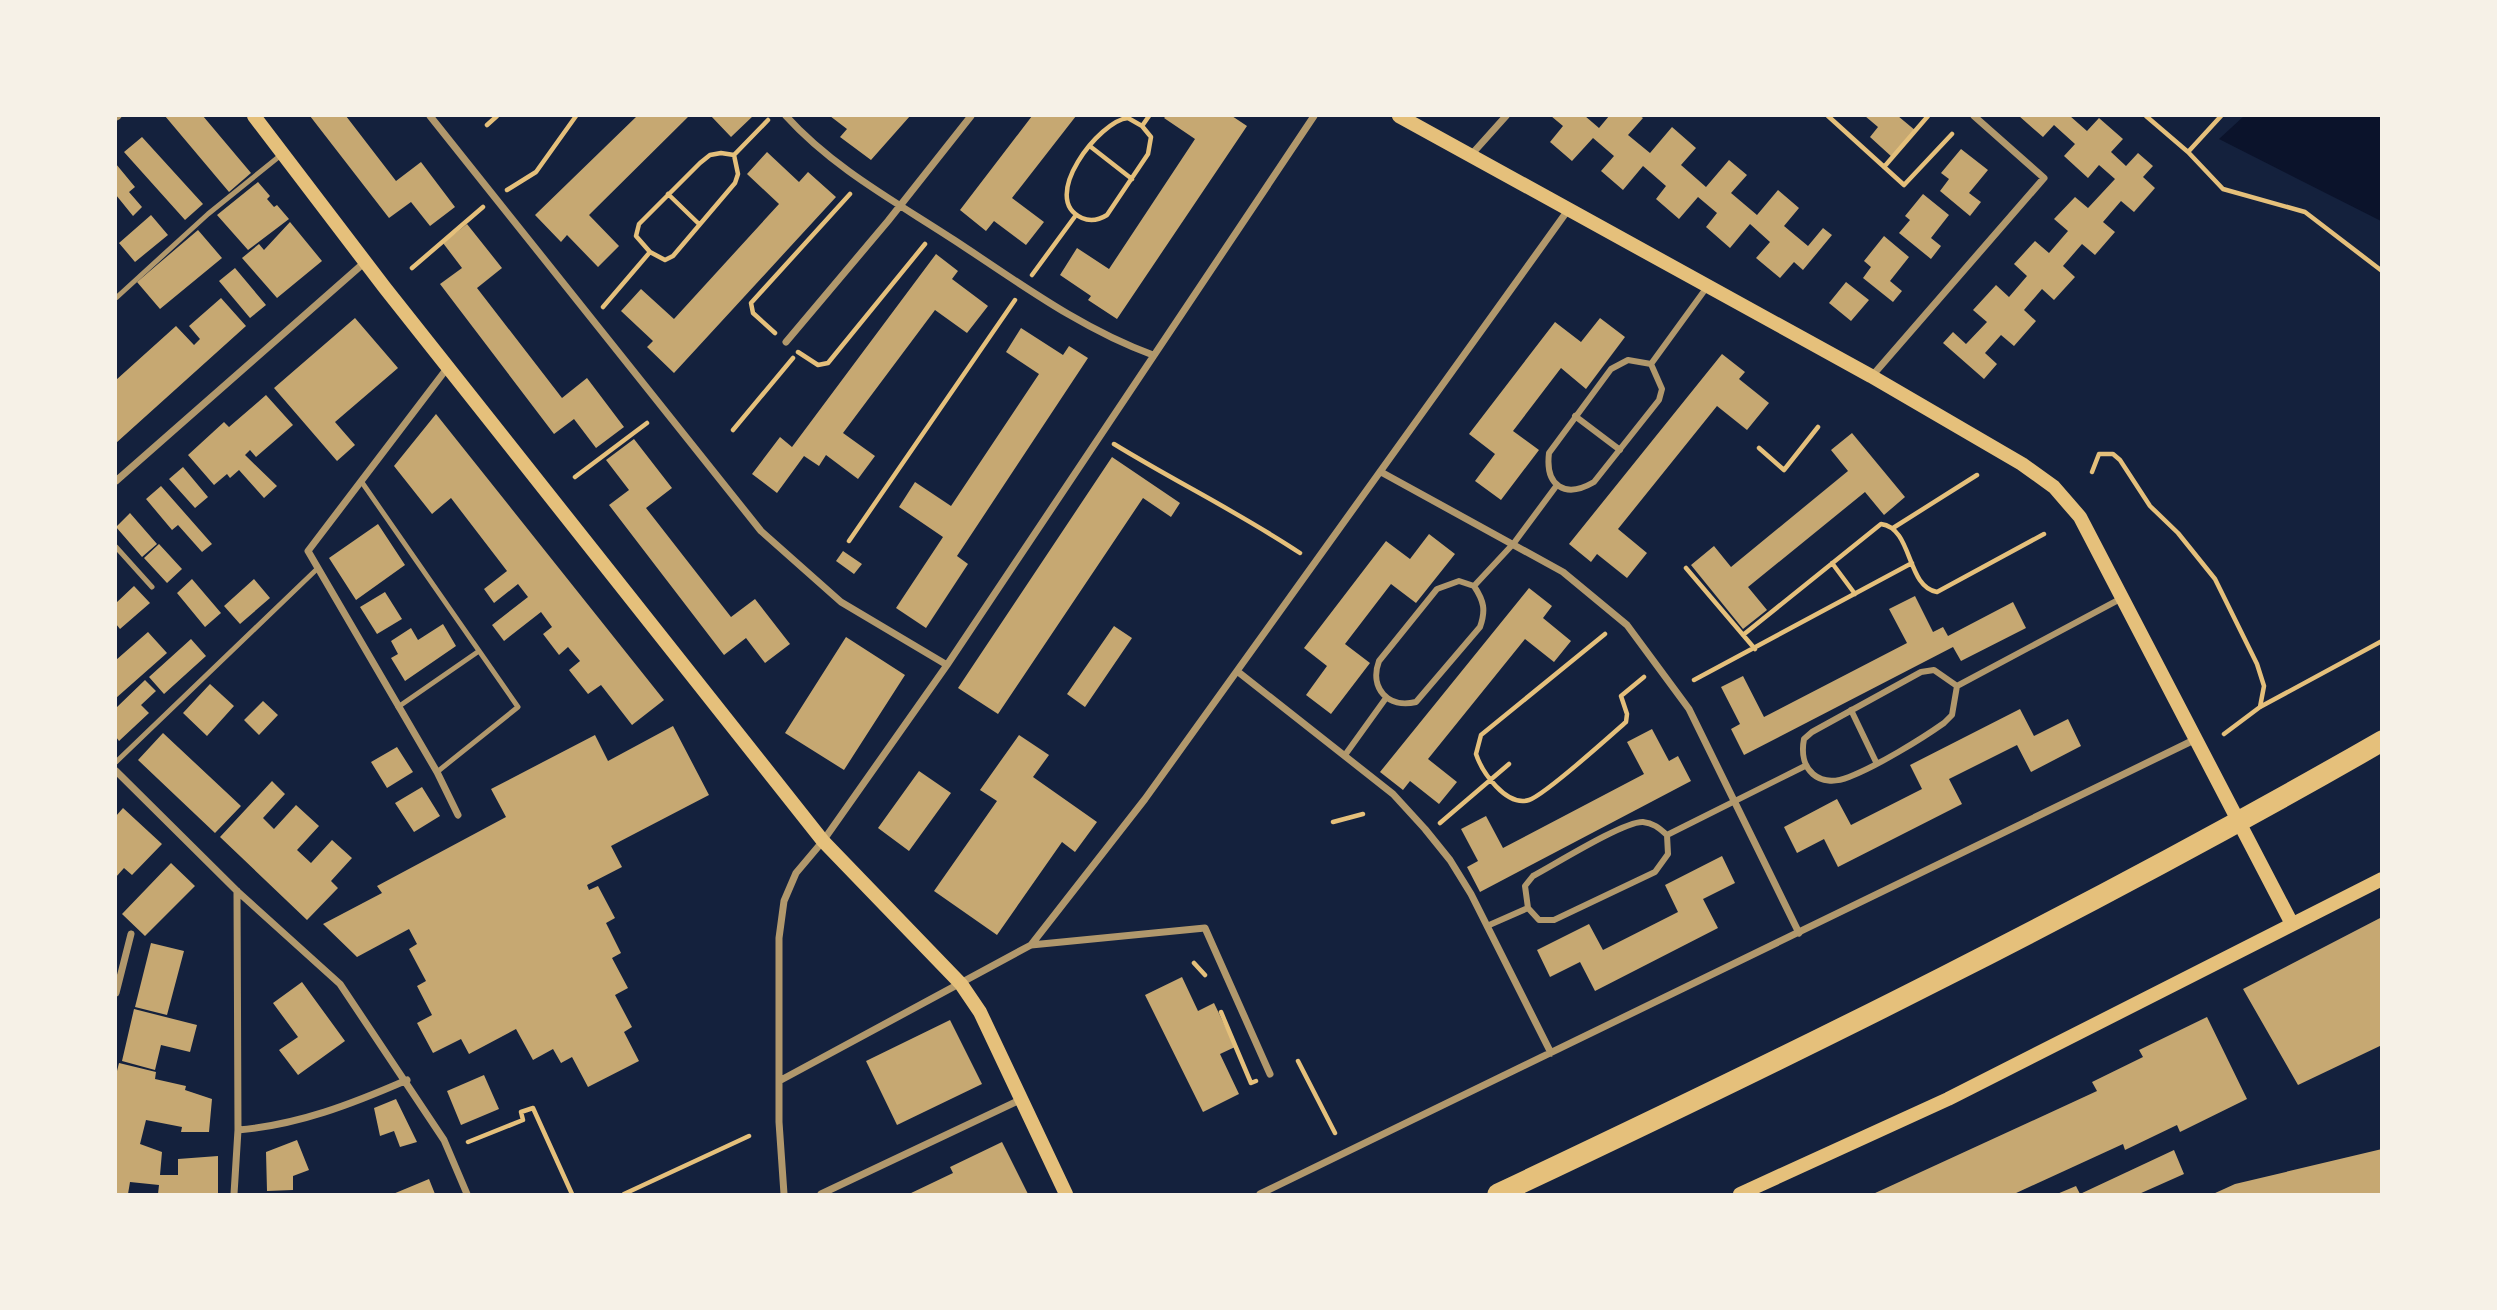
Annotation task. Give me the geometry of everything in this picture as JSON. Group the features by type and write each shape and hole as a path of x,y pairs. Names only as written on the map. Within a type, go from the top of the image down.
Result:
{"highway":[{"path":"1499,1195 1815,1041 2036,928 2382,741"},
{"path":"1505,1195 1967,965 2382,741"}],"main road":[{"path":"254,116 448,367 823,841 961,984 980,1012 1066,1195"},
{"path":"1399,116 1871,376 2022,464 2054,487 2080,517 2292,924"},
{"path":"1740,1195 1948,1099 2382,879"}],"street":[{"path":"430,116 761,531 841,602 947,665"},
{"path":"786,116 824,153 1024,286 1094,329 1153,355"},
{"path":"786,342 901,205 971,116"},
{"path":"784,1195 780,1156 779,938 784,901 796,873 823,841 947,665 1314,116"},
{"path":"1470,156 1506,116"},
{"path":"1871,376 2044,178 1974,116"},
{"path":"781,1080 1031,945 1145,799 1568,211"},
{"path":"116,481 366,261"},
{"path":"1651,364 1707,288"},
{"path":"1628,360 1651,364 1662,389 1659,400 1594,482 1573,491 1557,485 1548,469 1549,453 1575,416 1618,363 1628,360"},
{"path":"448,367 308,551 436,772 458,816"},
{"path":"1575,416 1620,450"},
{"path":"1381,472 1563,572 1634,634 1689,709 1799,933"},
{"path":"1474,586 1514,543 1557,485"},
{"path":"1460,582 1474,586 1483,599 1484,615 1480,627 1416,702 1404,705 1386,698 1377,688 1375,672 1379,661 1437,589 1460,582"},
{"path":"1957,686 2122,598"},
{"path":"1934,670 1957,686 1952,715 1944,723 1849,777 1825,780 1805,766 1802,759 1804,740 1921,672 1934,670"},
{"path":"1237,671 1393,793 1450,860 1487,926 1551,1053"},
{"path":"1345,755 1386,698"},
{"path":"1852,710 1876,762"},
{"path":"1260,1195 2194,740"},
{"path":"1667,835 1805,766"},
{"path":"116,771 237,891 340,984 407,1080 444,1140 467,1195"},
{"path":"1643,822 1657,826 1667,835 1668,854 1656,872 1553,920 1539,920 1528,908 1525,886 1533,876 1625,827 1643,822"},
{"path":"234,1195 238,1130 237,891"},
{"path":"1487,926 1528,908"},
{"path":"1031,945 1205,928 1270,1074"},
{"path":"116,993 131,934"},
{"path":"238,1130 270,1127 357,1103 407,1080"},
{"path":"821,1195 1020,1100"}],"lane":[{"path":"116,298 208,214 283,153"},
{"path":"361,481 518,707 436,772"},
{"path":"116,547 152,587"},
{"path":"116,762 317,568"},
{"path":"398,707 480,651"}],"path":[{"path":"487,125 498,116"},
{"path":"1142,126 1149,116"},
{"path":"1828,116 1904,185 1952,134"},
{"path":"1884,167 1928,116"},
{"path":"2146,116 2188,152 2223,189 2305,212 2382,271"},
{"path":"2188,152 2221,116"},
{"path":"1128,118 1142,126 1151,137 1151,146 1108,215 1088,220 1076,215 1066,205 1066,183 1091,147 1109,124 1118,119 1128,118"},
{"path":"734,155 738,174 735,183 669,258 662,259 650,252 636,236 637,228 668,194 710,155 734,155 768,120"},
{"path":"1091,147 1132,179"},
{"path":"668,194 699,224"},
{"path":"849,541 1024,286 1076,215"},
{"path":"592,319 650,252"},
{"path":"733,430 798,351"},
{"path":"575,477 647,423"},
{"path":"1759,449 1784,470 1818,427"},
{"path":"1100,436 1184,487 1242,514 1300,553"},
{"path":"2092,472 2095,458 2104,452 2120,460 2150,506 2178,533 2215,579 2255,658 2264,686 2260,707"},
{"path":"1893,528 1977,474"},
{"path":"1742,635 1881,524 1893,528 1925,586 1937,592 2044,534"},
{"path":"1832,563 1855,594"},
{"path":"1694,680 1912,563"},
{"path":"1686,568 1755,649"},
{"path":"1605,634 1481,735 1476,754 1491,779 1507,796 1518,801 1537,796 1626,722 1627,714 1621,696 1644,677"},
{"path":"2224,734 2260,707 2382,641"},
{"path":"2255,658 2261,655"},
{"path":"1428,834 1509,764"},
{"path":"1333,822 1363,814"},
{"path":"1298,1060 1335,1133"},
{"path":"468,1142 523,1120 521,1112 533,1108 572,1195"},
{"path":"624,1195 749,1136"}],"water":[{"path":"2244,116 2381,116 2381,221 2219,139"}],"building":[{"path":"165,116 203,116 251,173 229,192"},
{"path":"310,116 346,116 396,181 421,162 455,207 430,226 411,202 389,218"},
{"path":"637,116 689,116 589,215 619,246 598,267 567,235 561,242 535,215"},
{"path":"711,116 753,116 731,137"},
{"path":"830,116 910,116 871,160 840,137 847,129"},
{"path":"1032,116 1076,116 1012,198 1044,222 1026,245 994,221 986,231 960,210"},
{"path":"1232,116 1247,126 1117,319 1088,300 1091,296 1060,275 1077,248 1109,269 1195,139 1164,118"},
{"path":"1551,116 1585,116 1599,128 1609,116 1640,116 1643,118 1628,135 1650,153 1672,127 1696,148 1681,165 1706,187 1729,160 1747,175 1731,193 1757,215 1778,190 1799,208 1784,226 1808,246 1823,228 1832,235 1803,270 1794,262 1780,278 1756,258 1770,242 1750,224 1730,248 1706,227 1717,213 1698,197 1679,219 1656,199 1666,186 1643,166 1623,190 1601,171 1614,156 1593,138 1572,161 1550,142 1563,126"},
{"path":"1865,116 1898,116 1916,131 1892,157 1870,137 1878,127"},
{"path":"2019,116 2070,116 2087,131 2099,118 2123,139 2111,152 2126,166 2138,153 2153,166 2143,177 2155,188 2134,212 2121,201 2103,222 2115,232 2095,255 2082,244 2063,266 2075,277 2054,300 2042,289 2024,310 2036,321 2014,346 2001,335 1985,353 1997,364 1984,379 1943,343 1953,332 1966,344 1987,322 1973,310 1996,285 2009,297 2027,276 2014,264 2035,241 2049,253 2068,231 2054,219 2075,197 2088,208 2115,179 2099,165 2088,178 2064,156 2075,144 2054,125 2043,137"},
{"path":"142,137 203,204 185,220 124,152"},
{"path":"1961,149 1988,170 1969,193 1981,202 1970,216 1940,191 1949,179 1941,173"},
{"path":"767,152 799,182 808,172 836,197 674,373 647,347 653,341 621,311 641,289 674,319 779,204 747,174"},
{"path":"116,164 135,187 129,192 142,207 133,216 116,195"},
{"path":"258,182 270,196 267,199 274,207 277,205 289,219 248,250 217,215"},
{"path":"1923,194 1949,215 1931,238 1941,246 1931,259 1899,233 1910,220 1905,216"},
{"path":"151,215 168,235 135,262 119,243"},
{"path":"290,222 322,261 277,298 242,258 259,244 264,250"},
{"path":"467,224 502,268 477,288 562,398 587,378 624,427 596,448 574,419 554,434 440,284 462,268 443,243"},
{"path":"198,230 222,258 160,309 137,282"},
{"path":"1884,236 1909,257 1890,281 1902,291 1893,302 1863,278 1871,267 1864,261"},
{"path":"936,254 958,271 952,279 988,306 967,333 935,310 843,433 875,456 858,479 826,455 819,466 804,456 777,493 752,474 780,437 792,447"},
{"path":"235,268 266,305 250,318 219,281"},
{"path":"1846,282 1869,300 1851,321 1829,303"},
{"path":"221,298 246,326 116,443 116,380 176,326 194,345 200,339 189,326"},
{"path":"355,318 398,368 335,422 355,445 337,461 274,388"},
{"path":"1600,318 1625,337 1586,389 1561,368 1513,431 1539,450 1501,500 1475,481 1495,454 1469,434 1555,322 1581,342"},
{"path":"1021,328 1063,355 1069,346 1088,358 957,556 968,564 926,628 896,608 943,537 899,507 915,482 951,506 1039,374 1006,352"},
{"path":"1722,354 1745,372 1739,379 1769,403 1747,430 1717,406 1618,529 1647,553 1627,578 1597,554 1591,562 1569,544"},
{"path":"266,395 293,425 256,457 250,450 245,455 277,486 264,498 239,470 230,478 227,474 214,485 188,455 224,422 229,427"},
{"path":"436,414 664,700 632,725 601,685 588,694 569,670 580,661 568,647 559,655 543,634 552,627 541,612 504,641 492,625 528,597 518,584 494,603 484,589 507,571 451,498 432,514 394,466"},
{"path":"1852,433 1905,497 1884,515 1865,492 1748,587 1767,610 1743,629 1691,565 1714,546 1731,567 1848,471 1831,450"},
{"path":"634,439 672,488 646,508 731,617 755,599 790,644 765,663 746,638 724,655 609,505 629,490 606,460"},
{"path":"1112,457 1180,503 1171,517 1143,498 998,714 958,688"},
{"path":"183,467 208,497 195,508 169,479"},
{"path":"161,486 212,544 202,552 178,525 172,530 146,499"},
{"path":"130,513 157,544 142,557 116,527"},
{"path":"378,524 405,565 356,600 329,558"},
{"path":"1429,534 1455,554 1416,603 1391,584 1345,644 1370,663 1331,714 1306,695 1327,666 1304,648 1386,541 1410,559"},
{"path":"159,544 182,569 167,583 144,558"},
{"path":"843,551 862,564 854,574 836,561"},
{"path":"192,579 221,613 205,627 177,593"},
{"path":"254,579 270,598 240,624 224,606"},
{"path":"134,586 150,603 120,629 116,624 116,603"},
{"path":"1529,588 1552,606 1543,618 1571,641 1554,662 1525,639 1428,759 1457,782 1439,804 1410,781 1403,790 1380,772"},
{"path":"385,592 402,619 377,634 360,607"},
{"path":"1915,596 1933,632 1943,627 1948,636 2013,602 2026,628 1961,661 1953,647 1744,755 1731,729 1740,724 1721,687 1743,676 1764,717 1907,643 1889,609"},
{"path":"443,624 456,646 405,681 391,658 398,654 391,641 411,628 418,640"},
{"path":"1114,626 1132,638 1085,707 1067,694"},
{"path":"148,632 167,653 116,698 116,660"},
{"path":"846,637 905,675 844,770 785,733"},
{"path":"191,639 206,656 164,694 149,677"},
{"path":"145,680 156,691 141,705 149,713 119,741 116,737 116,708"},
{"path":"210,684 234,706 207,736 183,713"},
{"path":"263,701 278,715 259,735 244,720"},
{"path":"2020,709 2034,736 2068,719 2081,746 2031,772 2017,745 1949,779 1962,804 1838,867 1824,839 1797,853 1784,827 1837,799 1851,825 1922,789 1910,765"},
{"path":"673,726 709,795 611,846 622,867 587,885 589,890 598,886 615,918 606,923 621,953 612,958 628,988 615,995 632,1027 624,1032 639,1061 588,1087 572,1057 561,1063 553,1049 533,1060 516,1029 469,1054 461,1039 433,1053 417,1023 432,1015 417,986 426,981 409,949 417,944 409,929 357,957 323,924 382,893 377,886 506,817 491,789 595,735 608,761"},
{"path":"1652,729 1669,761 1678,756 1691,781 1480,892 1467,867 1478,861 1461,829 1486,816 1503,848 1644,774 1627,742"},
{"path":"163,733 241,806 215,833 138,760"},
{"path":"1019,735 1049,755 1033,777 1097,822 1075,852 1062,842 997,935 934,891 997,801 980,790"},
{"path":"397,747 413,772 387,788 371,762"},
{"path":"919,771 951,793 909,851 878,828"},
{"path":"272,781 285,794 263,818 274,829 296,805 319,826 297,850 311,863 332,840 352,858 331,881 338,888 307,920 220,837"},
{"path":"422,787 440,816 414,832 395,803"},
{"path":"123,808 162,844 132,875 124,868 116,877 116,816"},
{"path":"1722,856 1735,883 1703,899 1718,928 1595,991 1580,962 1550,977 1537,950 1589,924 1603,950 1678,912 1665,885"},
{"path":"171,863 195,886 145,936 122,914"},
{"path":"2382,917 2382,1045 2298,1085 2243,989"},
{"path":"151,943 184,951 167,1015 135,1007"},
{"path":"1182,977 1198,1011 1214,1003 1235,1047 1220,1054 1239,1094 1203,1112 1145,995"},
{"path":"302,982 345,1041 298,1075 279,1050 298,1037 273,1003"},
{"path":"134,1009 197,1025 190,1052 161,1045 155,1070 122,1061"},
{"path":"2207,1017 2247,1099 2180,1132 2177,1125 2125,1150 2123,1144 2014,1194 1873,1194 2097,1091 2092,1082 2143,1057 2139,1050"},
{"path":"950,1020 982,1084 897,1125 866,1061"},
{"path":"119,1063 156,1072 155,1079 186,1086 185,1090 212,1099 209,1132 181,1132 182,1127 146,1120 140,1144 162,1152 160,1175 178,1175 178,1159 218,1156 218,1194 158,1194 159,1185 130,1182 128,1194 116,1194 116,1075"},
{"path":"484,1075 499,1109 461,1125 447,1091"},
{"path":"396,1099 417,1142 400,1147 394,1131 380,1136 374,1108"},
{"path":"297,1140 309,1170 293,1176 293,1190 267,1191 266,1152"},
{"path":"1002,1142 1028,1194 909,1194 953,1173 950,1167"},
{"path":"2382,1149 2382,1194 2213,1194 2235,1184"},
{"path":"2174,1150 2184,1174 2139,1194 2080,1194"},
{"path":"429,1179 435,1194 393,1194"},
{"path":"2076,1186 2080,1194 2057,1194"}]}
